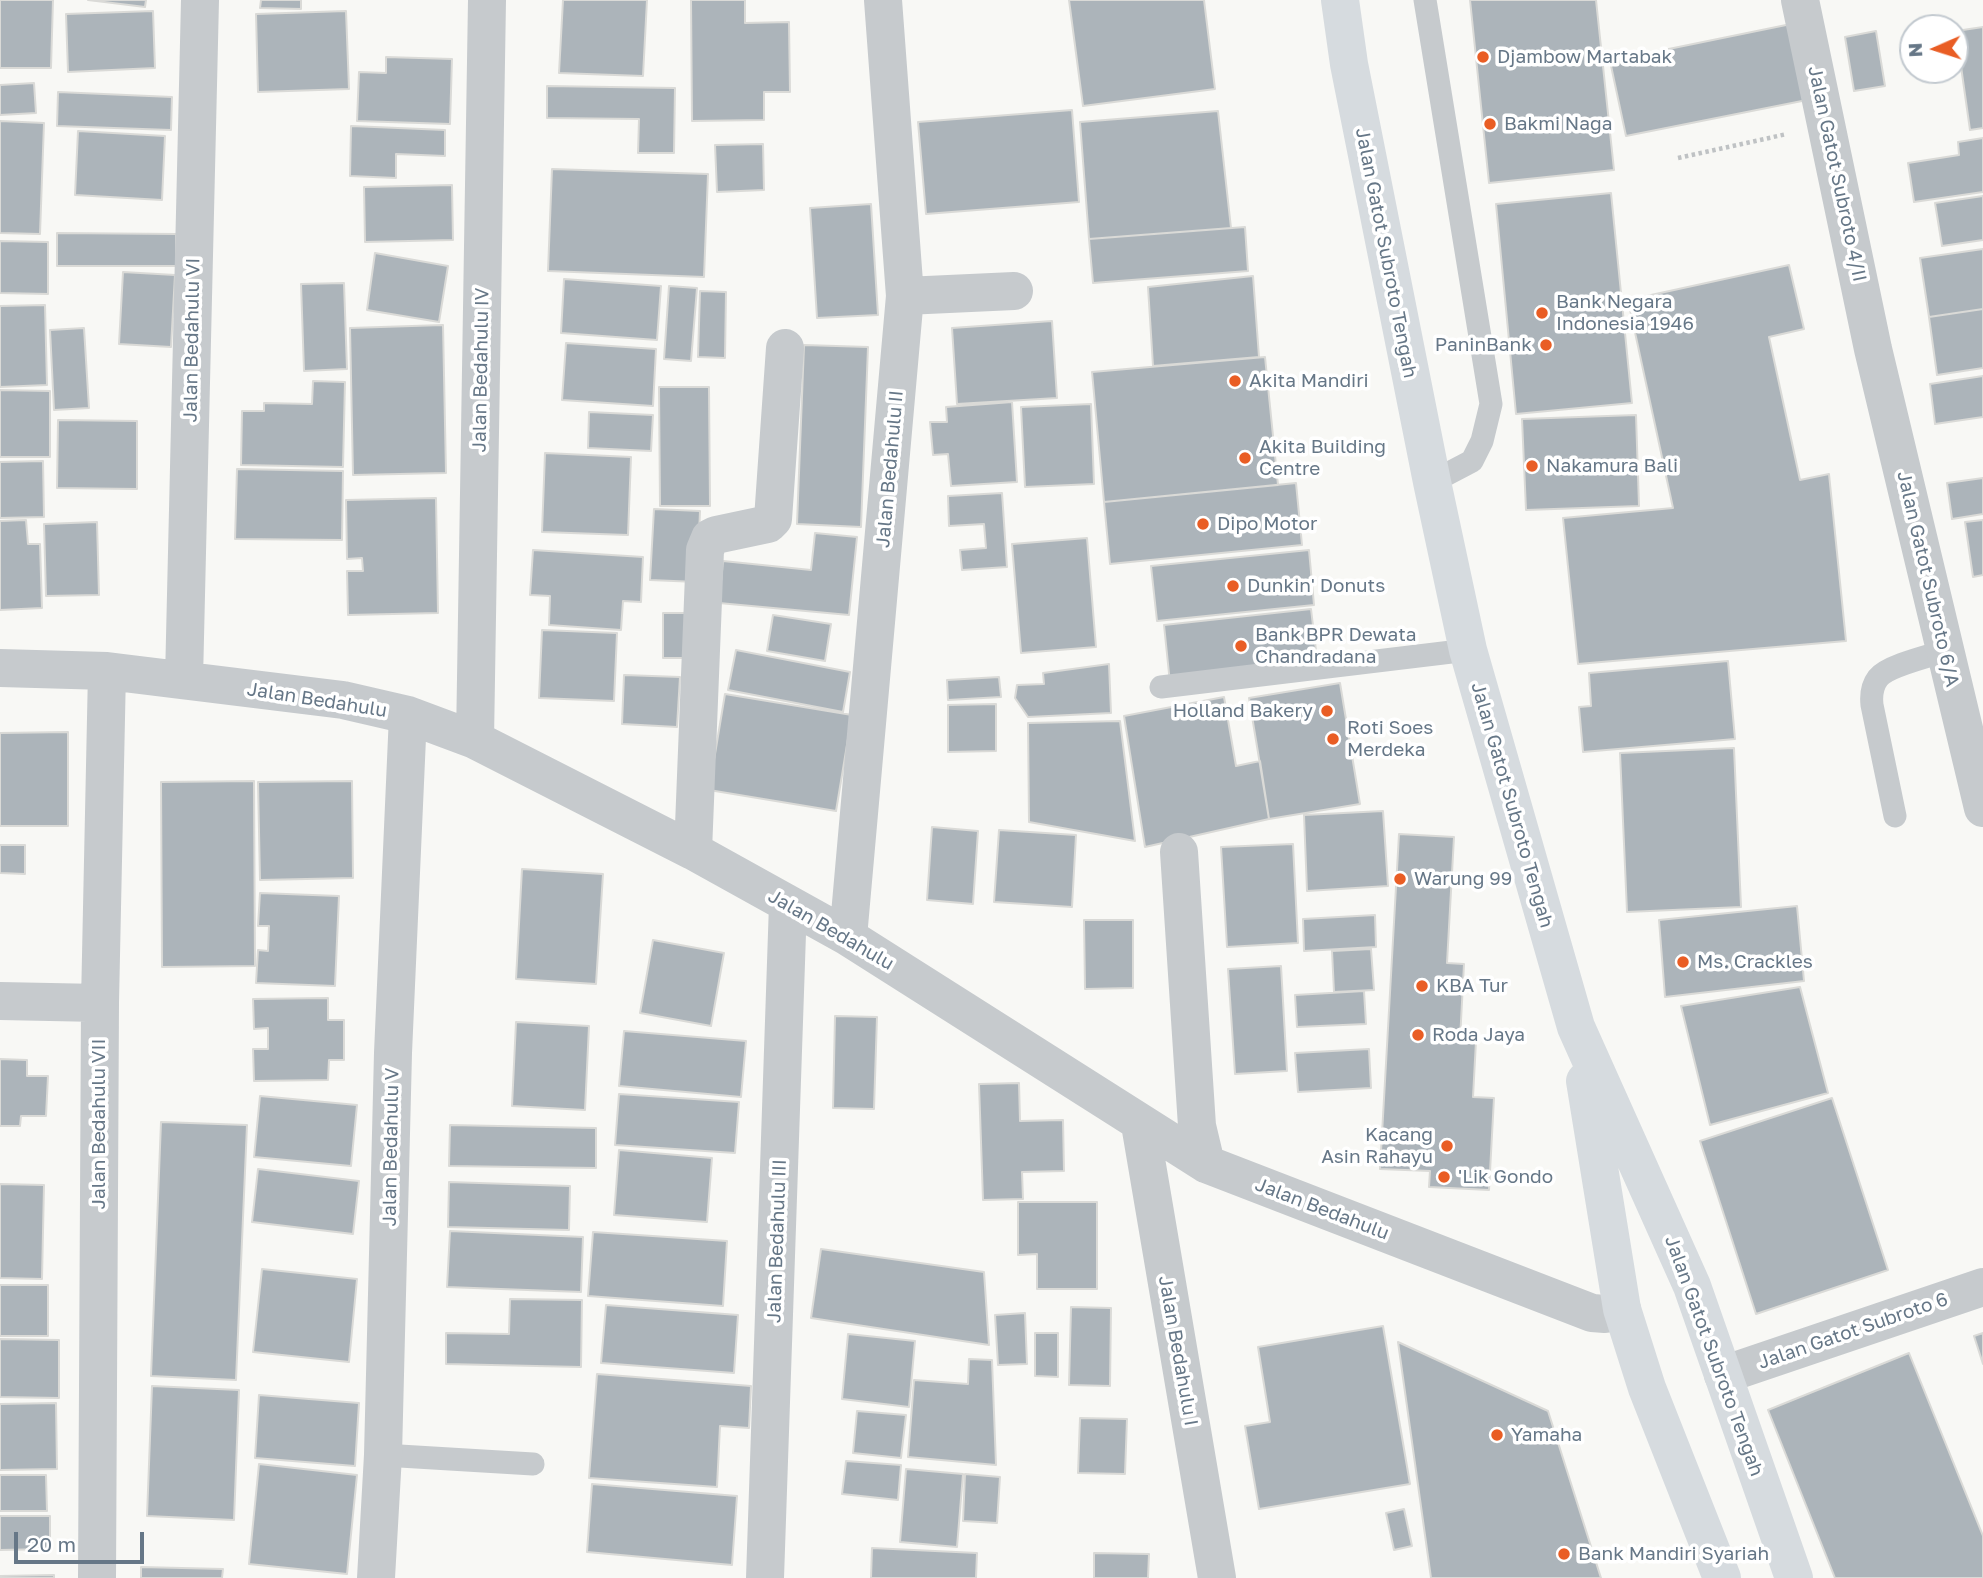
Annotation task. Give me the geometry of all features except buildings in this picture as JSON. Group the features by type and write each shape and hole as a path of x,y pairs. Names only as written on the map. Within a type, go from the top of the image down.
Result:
{"highway":[{"name":"Jalan Gatot Subroto Tengah","path":"1340,0 1349,64 1468,650 1576,1027 1692,1286 1794,1578"},
{"path":"1576,1027 1622,1309 1647,1388 1722,1578"}],"street":[{"name":"Jalan Bedahulu VI","path":"184,681 200,0"},
{"name":"Jalan Bedahulu IV","path":"475,740 487,0"},
{"name":"Jalan Bedahulu II","path":"848,937 905,296 883,0"},
{"name":"Jalan Gatot Subroto 4/II","path":"1800,0 1873,349"},
{"path":"905,296 1014,291"},
{"path":"693,851 705,551 710,538 716,535 768,524 773,519 785,348"},
{"name":"Jalan Gatot Subroto 6/A","path":"1873,349 1983,808"},
{"name":"Jalan Bedahulu","path":"0,668 107,671 343,700 408,715 475,740 693,851 848,937 1206,1164 1592,1313 1605,1314 1622,1309"},
{"name":"Jalan Bedahulu VII","path":"97,1578 100,1003 107,671"},
{"name":"Jalan Bedahulu V","path":"376,1578 383,1455 393,1053 408,715"},
{"path":"1179,852 1197,1126 1206,1164"},
{"name":"Jalan Bedahulu III","path":"765,1578 788,904"},
{"path":"0,1001 100,1003"},
{"name":"Jalan Bedahulu I","path":"1140,1124 1217,1578"},
{"name":"Jalan Gatot Subroto 6","path":"1723,1375 1983,1287"}],"lane":[{"path":"1425,0 1491,404 1482,440 1472,461 1432,482"},
{"path":"1161,687 1313,671 1468,650"},
{"path":"1895,816 1872,705 1872,690 1878,678 1886,671 1945,651"},
{"path":"383,1455 533,1464"}],"path":[{"path":"1678,158 1826,126"}],"place":[{"name":"Djambow Martabak","path":"1483,57"},
{"name":"Bakmi Naga","path":"1490,124"},
{"name":"Bank Negara Indonesia 1946","path":"1542,313"},
{"name":"PaninBank","path":"1546,345"},
{"name":"Akita Mandiri","path":"1235,381"},
{"name":"Akita Building Centre","path":"1245,458"},
{"name":"Nakamura Bali","path":"1532,466"},
{"name":"Dipo Motor","path":"1203,524"},
{"name":"Dunkin' Donuts","path":"1233,586"},
{"name":"Bank BPR Dewata Chandradana","path":"1241,646"},
{"name":"Holland Bakery","path":"1327,711"},
{"name":"Roti Soes Merdeka","path":"1333,739"},
{"name":"Warung 99","path":"1400,879"},
{"name":"Ms. Crackles","path":"1683,962"},
{"name":"KBA Tur","path":"1422,986"},
{"name":"Roda Jaya","path":"1418,1035"},
{"name":"Kacang Asin Rahayu","path":"1447,1146"},
{"name":"'Lik Gondo","path":"1444,1177"},
{"name":"Yamaha","path":"1497,1435"},
{"name":"Bank Mandiri Syariah","path":"1564,1554"}]}
